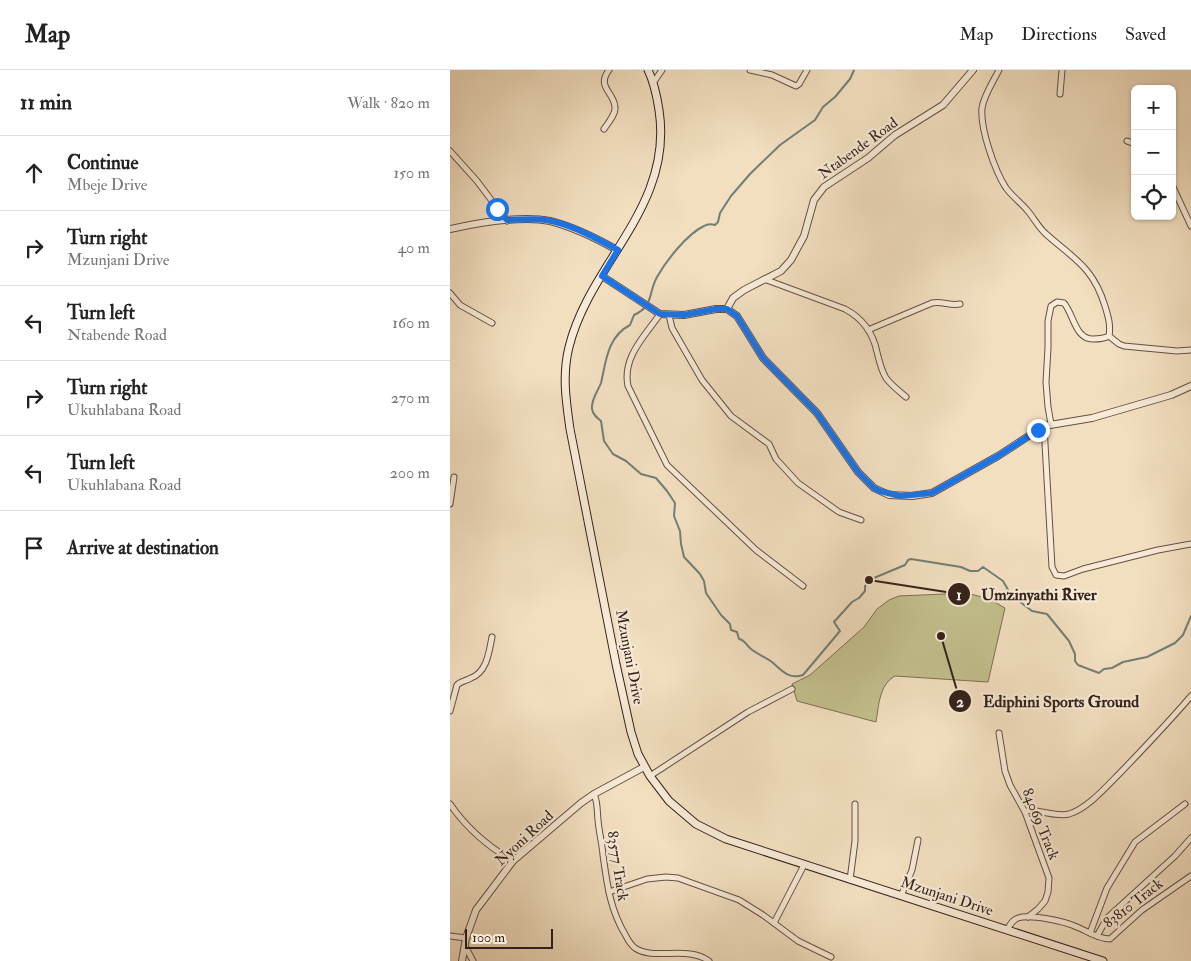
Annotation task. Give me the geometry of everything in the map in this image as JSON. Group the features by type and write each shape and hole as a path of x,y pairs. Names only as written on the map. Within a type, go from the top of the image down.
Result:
{"main road":[{"name":"Mzunjani Drive","path":"648,70 661,119 661,147 654,178 644,204 586,302 574,330 566,365 565,393 570,429 627,712 634,742 644,767 669,801 685,816 704,829 726,839 1104,961"}],"street":[{"path":"604,129 615,110 615,104 604,82 605,75 609,70"},
{"path":"653,83 662,70"},
{"path":"750,70 772,75 796,86 807,70"},
{"name":"Ntabende Road","path":"727,309 733,298 744,290 781,271 791,260 804,236 814,200 824,187 868,158 895,135 943,105 973,70"},
{"path":"999,70 989,88 982,109 990,153 1006,187 1027,210 1040,229 1083,265 1090,274 1101,295 1106,312 1110,326 1108,336"},
{"path":"1060,94 1062,70"},
{"path":"1127,141 1131,142"},
{"path":"450,151 507,220"},
{"path":"1176,194 1191,226"},
{"path":"450,229 507,220 534,219 561,224 618,250"},
{"path":"602,276 657,312 669,315 684,315 716,309 727,309 737,316 769,364 817,413 858,472 874,488 885,493 900,496 932,493 1048,425 1092,418 1171,395 1191,386"},
{"path":"764,280 855,314 873,336 880,366 886,377 906,397"},
{"path":"450,293 460,305 492,323"},
{"path":"1108,336 1103,338 1083,337 1064,304 1057,302 1051,306 1048,320 1046,382 1052,567 1056,575 1064,576 1083,569 1158,550 1191,544"},
{"path":"868,330 932,303 960,304"},
{"path":"657,312 631,355 627,380 667,465 756,550 803,586"},
{"path":"669,315 672,328 702,380 731,416 769,444 776,460 798,483 839,512 861,520"},
{"path":"1108,336 1124,346 1177,351 1191,350"},
{"path":"450,504 454,478"},
{"path":"450,711 457,685 472,678 482,670 492,637"},
{"path":"650,776 748,712 792,689"},
{"path":"1025,812 1030,810 1069,814 1086,804 1108,786 1191,696"},
{"name":"84069 Track","path":"999,733 1008,778 1025,812 1047,872 1049,884 1045,902 1027,917"},
{"name":"Nyoni Road","path":"462,961 466,938 476,910 514,861 537,839 594,794 644,767"},
{"name":"83577 Track","path":"594,794 598,804 598,821 609,892 617,921 635,949 646,953 662,955 699,955 709,961"},
{"path":"450,797 451,805 479,838 493,849 514,861"},
{"path":"850,880 855,841 855,804"},
{"path":"1090,933 1107,888 1136,842 1185,804"},
{"path":"1097,936 1107,918 1175,856 1191,838"},
{"path":"901,896 912,870 918,840"},
{"path":"774,923 804,865"},
{"name":"83810 Track","path":"1027,917 1064,923 1107,939 1114,937 1142,910 1191,876"},
{"path":"609,892 647,879 678,878 739,900 763,914 798,941 831,957"},
{"path":"1007,930 1014,921 1027,917"},
{"path":"450,936 466,938"},
{"path":"464,946 474,961"}],"shaded area":[{"path":"967,593 989,599 1005,608 988,682 895,676 883,690 876,722 797,701 792,684 810,675 864,627 877,609 889,600 899,596"}],"waterway":[{"path":"854,70 850,79 835,97 823,107 815,120 780,145 750,174 731,196 720,213 718,222 715,225 707,225 697,230 678,248 657,277 645,308 634,315 630,325 616,336 606,359 601,383 592,405 593,413 601,421 604,441 613,454 626,461 641,474 656,478 667,491 675,503 674,516 680,531 684,557 700,574 704,581 706,593 721,615 730,624 731,630 737,632 739,639 753,651 789,675 803,675 840,631 834,622 865,591 865,586 869,580 905,565 911,559 961,567 970,571 978,571 983,567 1003,581 1011,595 1032,611 1047,614 1069,641 1078,665 1099,673 1104,669 1112,668 1123,662 1147,657 1175,643 1183,635 1191,616"}],"place":[{"name":"Umzinyathi River","path":"869,580"},
{"name":"Ediphini Sports Ground","path":"941,636"}],"route":[{"path":"497,209 507,220 547,220 577,230 618,250 602,276 660,314 674,316 716,309 727,309 732,312 737,316 763,358 817,413 858,472 874,488 880,491 900,496 932,493 998,456 1038,430"}]}
